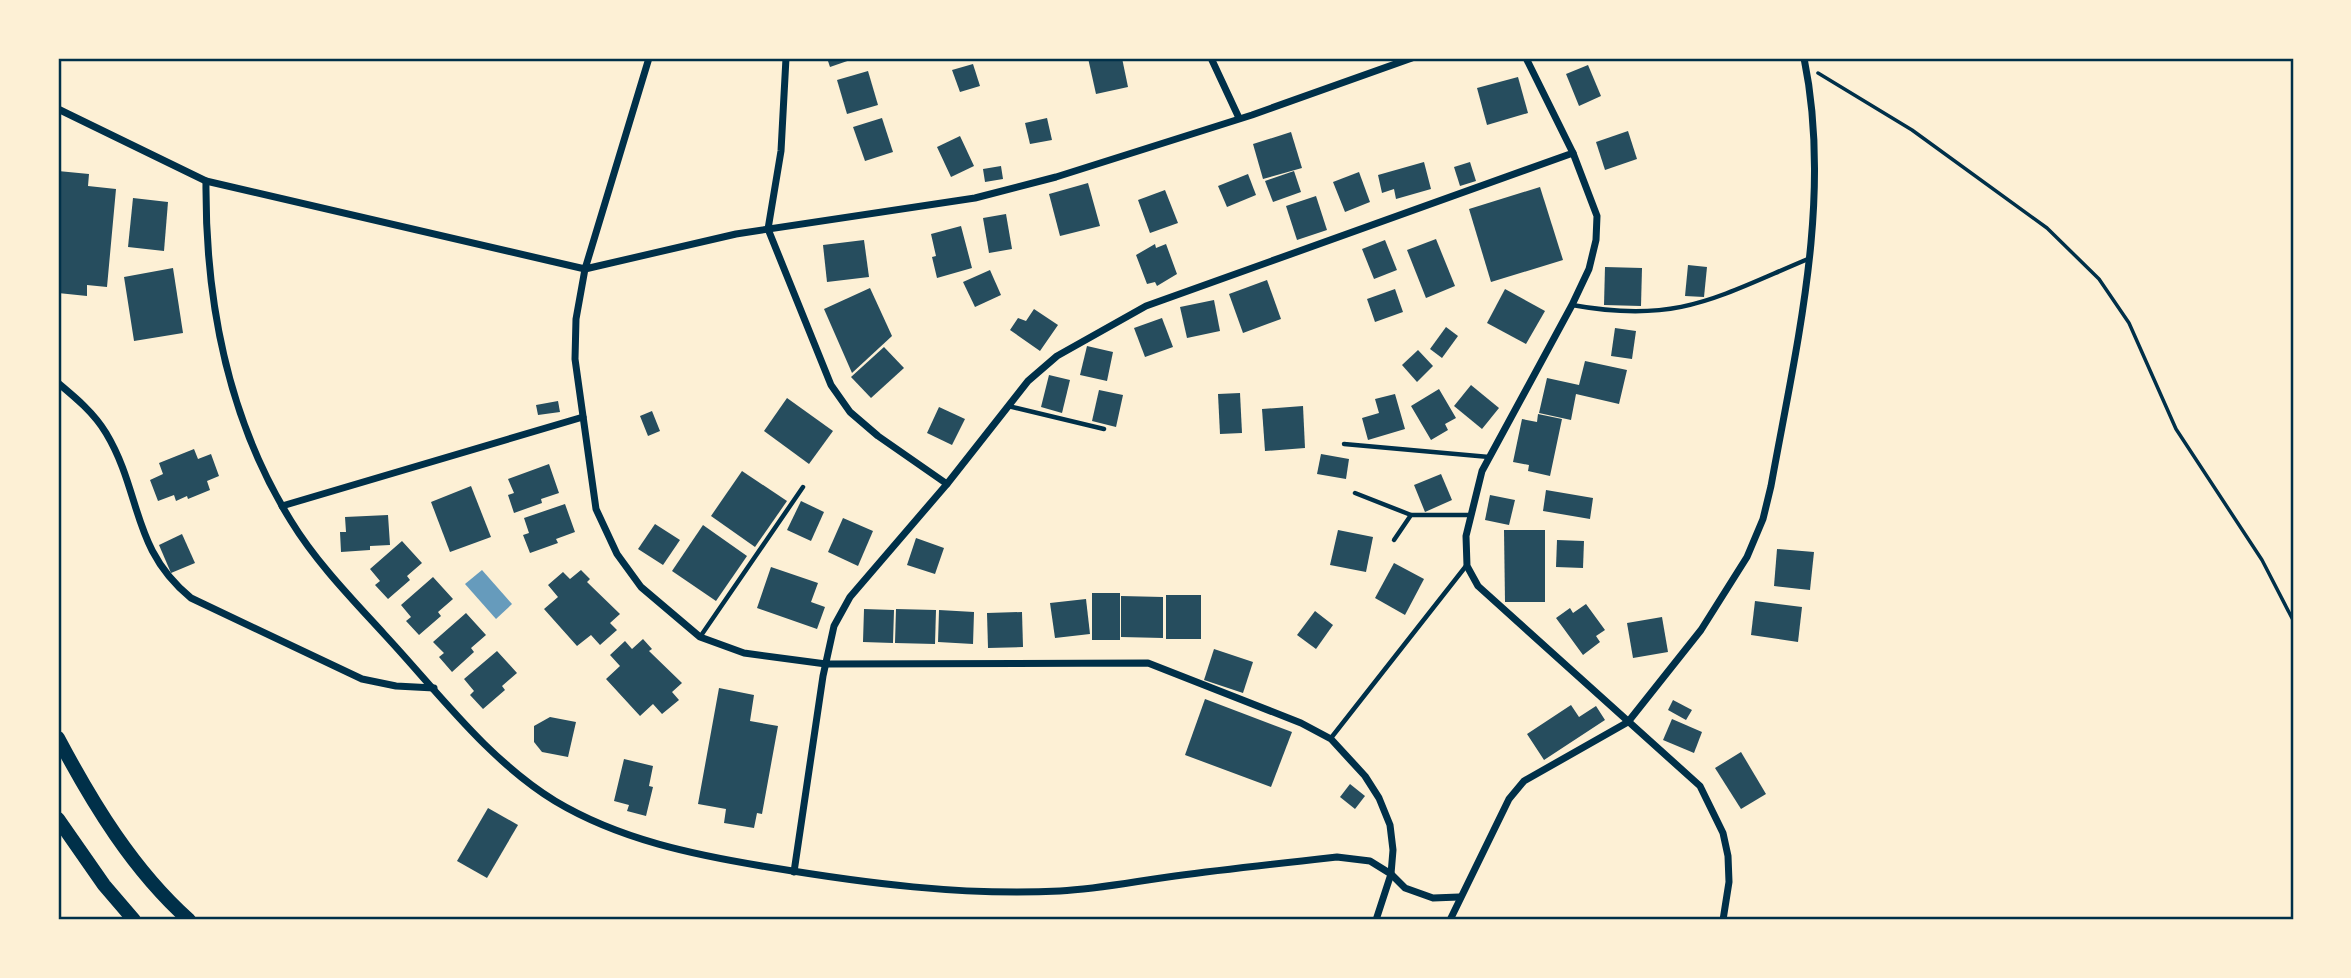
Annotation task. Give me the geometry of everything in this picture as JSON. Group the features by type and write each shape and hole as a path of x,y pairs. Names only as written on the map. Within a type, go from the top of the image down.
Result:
{"main road":[{"path":"58,738 82,783 140,868 189,920"},
{"path":"58,819 104,885 134,920"}],"street":[{"path":"649,58 585,269 576,319 575,359 596,509 608,537 641,587 700,637 744,653 825,664 1148,663 1301,723 1331,739 1365,776 1379,798 1390,825 1394,850 1391,874 1376,920"},
{"path":"786,58 781,151 768,229 831,385 850,412 878,436 947,484"},
{"path":"1211,58 1240,118"},
{"path":"58,109 206,181 585,269 768,229 975,198 1056,177 1240,118 1412,58"},
{"path":"1526,58 1573,153 1597,216 1597,228 1588,270 1572,305 1482,471 1470,515 1467,566 1478,586 1699,786 1714,809 1728,856 1729,882 1723,920"},
{"path":"1450,920 1508,799 1524,781 1629,722 1729,590 1763,519 1772,486 1809,258 1814,186 1805,62"},
{"path":"794,872 825,664 834,626 850,597 947,484 1028,381 1057,356 1146,306 1573,153"},
{"path":"206,181 212,293 233,395 251,448 282,506 343,590 465,725 505,763 552,799 584,817 660,845 850,882 930,889 1059,891 1337,857 1370,861 1391,874 1405,888 1433,898 1459,897"},
{"path":"58,383 84,404 106,433 153,558 169,580 191,598 362,679 396,686 434,688"},
{"path":"282,506 583,417"}],"lane":[{"path":"1572,305 1618,313 1683,309 1711,301 1809,258"},
{"path":"1007,405 1104,429"},
{"path":"1344,444 1490,457"},
{"path":"700,637 803,487"},
{"path":"1355,493 1411,515 1470,515"},
{"path":"1394,540 1411,515"},
{"path":"1331,739 1467,566"}],"path":[{"path":"1805,62 1912,130 2047,228 2099,279 2129,323 2176,429 2262,560 2293,620"}],"water":[{"path":"482,570 512,604 496,619 465,584"}],"building":[{"path":"827,58 856,58 830,67"},
{"path":"1088,58 1122,58 1128,87 1096,94"},
{"path":"973,64 980,86 960,92 952,70"},
{"path":"1588,65 1601,96 1579,106 1566,74"},
{"path":"868,71 878,105 847,114 837,80"},
{"path":"1518,77 1528,113 1487,125 1477,88"},
{"path":"882,118 893,152 865,161 853,127"},
{"path":"1047,118 1052,140 1030,144 1025,123"},
{"path":"1628,131 1637,159 1605,170 1596,142"},
{"path":"1291,132 1302,168 1263,179 1253,144"},
{"path":"960,136 974,166 951,177 937,147"},
{"path":"1424,162 1431,189 1396,199 1394,189 1382,193 1378,175"},
{"path":"1470,162 1476,181 1460,186 1454,167"},
{"path":"1001,166 1003,179 985,182 983,169"},
{"path":"58,171 89,174 88,186 116,189 107,287 87,285 87,296 58,293"},
{"path":"1294,171 1301,192 1273,202 1265,181"},
{"path":"1359,172 1370,202 1345,212 1333,182"},
{"path":"1248,174 1256,195 1227,207 1218,186"},
{"path":"1088,183 1100,226 1060,236 1049,194"},
{"path":"1540,187 1563,260 1491,282 1469,209"},
{"path":"1165,190 1178,223 1150,233 1138,200"},
{"path":"1316,196 1327,230 1297,240 1286,206"},
{"path":"133,198 168,202 164,251 128,247"},
{"path":"1006,214 1012,249 989,253 983,218"},
{"path":"961,226 972,268 937,278 932,257 936,256 931,234"},
{"path":"1436,239 1455,286 1426,298 1407,250"},
{"path":"864,240 869,277 827,282 823,245"},
{"path":"1385,240 1397,270 1374,279 1362,249"},
{"path":"1155,244 1156,248 1166,244 1177,274 1157,286 1155,282 1147,284 1136,255"},
{"path":"1688,265 1707,267 1704,297 1685,296"},
{"path":"1605,267 1642,268 1641,306 1604,305"},
{"path":"173,268 183,333 134,341 124,277"},
{"path":"990,270 1001,295 975,307 963,282"},
{"path":"1267,280 1281,319 1243,333 1229,294"},
{"path":"870,288 892,336 852,373 824,309"},
{"path":"1395,289 1403,312 1375,322 1367,299"},
{"path":"1505,289 1545,311 1526,344 1487,323"},
{"path":"1214,300 1220,331 1187,338 1180,307"},
{"path":"1034,309 1058,325 1040,351 1010,330 1018,318 1026,321"},
{"path":"1162,318 1173,347 1145,357 1134,328"},
{"path":"1446,327 1458,336 1442,358 1430,349"},
{"path":"1615,328 1636,331 1632,359 1611,356"},
{"path":"1087,346 1113,352 1107,381 1080,375"},
{"path":"884,347 904,368 871,398 851,377"},
{"path":"1418,350 1433,366 1417,382 1402,365"},
{"path":"1585,361 1627,370 1619,404 1576,394 1571,420 1539,413 1547,378 1579,385"},
{"path":"1049,375 1070,380 1062,413 1041,407"},
{"path":"1471,385 1499,408 1482,429 1454,406"},
{"path":"1439,389 1456,418 1445,424 1448,430 1431,440 1411,406"},
{"path":"1099,390 1123,395 1116,427 1092,421"},
{"path":"1240,393 1242,433 1220,434 1218,394"},
{"path":"1395,394 1405,429 1368,440 1362,418 1379,413 1375,399"},
{"path":"787,398 833,431 809,464 764,431"},
{"path":"558,401 560,412 538,415 536,405"},
{"path":"1303,406 1305,448 1265,451 1262,409"},
{"path":"939,407 965,419 952,445 927,433"},
{"path":"652,411 660,431 648,436 640,416"},
{"path":"1538,414 1562,419 1550,476 1528,471 1529,465 1513,462 1522,419 1537,422"},
{"path":"194,449 198,459 211,454 219,476 207,481 210,490 188,499 187,496 176,501 174,495 158,501 150,480 163,474 159,463"},
{"path":"1321,454 1349,459 1346,479 1317,474"},
{"path":"549,464 559,493 541,499 542,503 514,513 508,495 514,493 508,479"},
{"path":"742,471 787,501 755,547 711,516"},
{"path":"1441,474 1452,500 1425,512 1414,485"},
{"path":"471,486 491,537 450,552 431,502"},
{"path":"1546,490 1593,498 1590,519 1543,511"},
{"path":"1490,495 1515,500 1509,525 1485,520"},
{"path":"801,501 824,512 811,541 787,530"},
{"path":"565,504 575,532 556,539 558,543 530,553 523,535 529,533 524,518"},
{"path":"388,515 390,545 370,546 370,550 341,552 340,532 346,532 345,517"},
{"path":"843,518 873,531 858,566 828,552"},
{"path":"655,524 680,540 663,565 638,549"},
{"path":"703,525 747,556 716,601 672,571"},
{"path":"1338,530 1373,537 1366,572 1330,565"},
{"path":"1504,530 1545,530 1545,602 1505,602"},
{"path":"182,534 195,563 171,573 159,545"},
{"path":"916,538 944,548 935,574 907,565"},
{"path":"1557,540 1584,541 1583,568 1556,567"},
{"path":"402,541 422,563 407,576 410,580 388,599 375,585 380,581 370,569"},
{"path":"1777,549 1814,552 1810,590 1774,586"},
{"path":"1394,563 1424,579 1405,615 1375,598"},
{"path":"771,567 818,583 811,602 825,607 817,629 757,608"},
{"path":"581,570 590,579 587,582 620,614 610,623 617,630 600,645 591,635 577,646 544,609 558,597 548,585 563,572 570,579"},
{"path":"433,577 453,599 438,612 441,616 419,635 406,621 411,617 401,605"},
{"path":"1092,593 1120,593 1120,640 1092,640"},
{"path":"1166,595 1201,595 1201,639 1166,639"},
{"path":"1121,596 1163,597 1163,638 1121,637"},
{"path":"1086,599 1090,634 1055,638 1050,603"},
{"path":"1755,601 1802,607 1798,642 1751,635"},
{"path":"1586,604 1605,630 1596,636 1600,642 1583,655 1556,618 1570,608 1573,613"},
{"path":"864,609 894,610 893,643 863,642"},
{"path":"896,609 936,610 935,644 895,643"},
{"path":"939,610 974,612 973,644 938,642"},
{"path":"1315,611 1333,625 1316,649 1297,635"},
{"path":"1022,612 1023,647 988,648 987,613"},
{"path":"466,613 486,635 471,648 474,652 452,672 439,657 444,653 433,642"},
{"path":"1662,617 1668,652 1633,658 1627,623"},
{"path":"643,639 652,649 649,651 682,683 672,692 679,700 662,714 653,704 640,716 606,679 620,666 610,655 625,641 632,649"},
{"path":"1214,649 1253,662 1243,693 1204,680"},
{"path":"497,651 517,673 502,686 505,690 483,709 470,695 474,691 464,679"},
{"path":"719,688 754,695 750,721 778,726 762,814 757,813 754,828 724,823 726,809 698,804"},
{"path":"1205,699 1292,732 1271,787 1185,755"},
{"path":"1673,700 1692,710 1686,720 1668,710"},
{"path":"1571,705 1579,717 1596,706 1605,720 1544,760 1527,734"},
{"path":"550,717 576,722 568,757 542,752 534,742 534,726"},
{"path":"1672,719 1702,732 1694,753 1663,740"},
{"path":"1741,752 1766,794 1741,809 1715,768"},
{"path":"624,759 653,766 649,786 653,787 646,816 627,811 629,805 614,801"},
{"path":"1350,784 1365,796 1355,809 1340,797"},
{"path":"488,808 518,825 487,878 457,861"}]}
